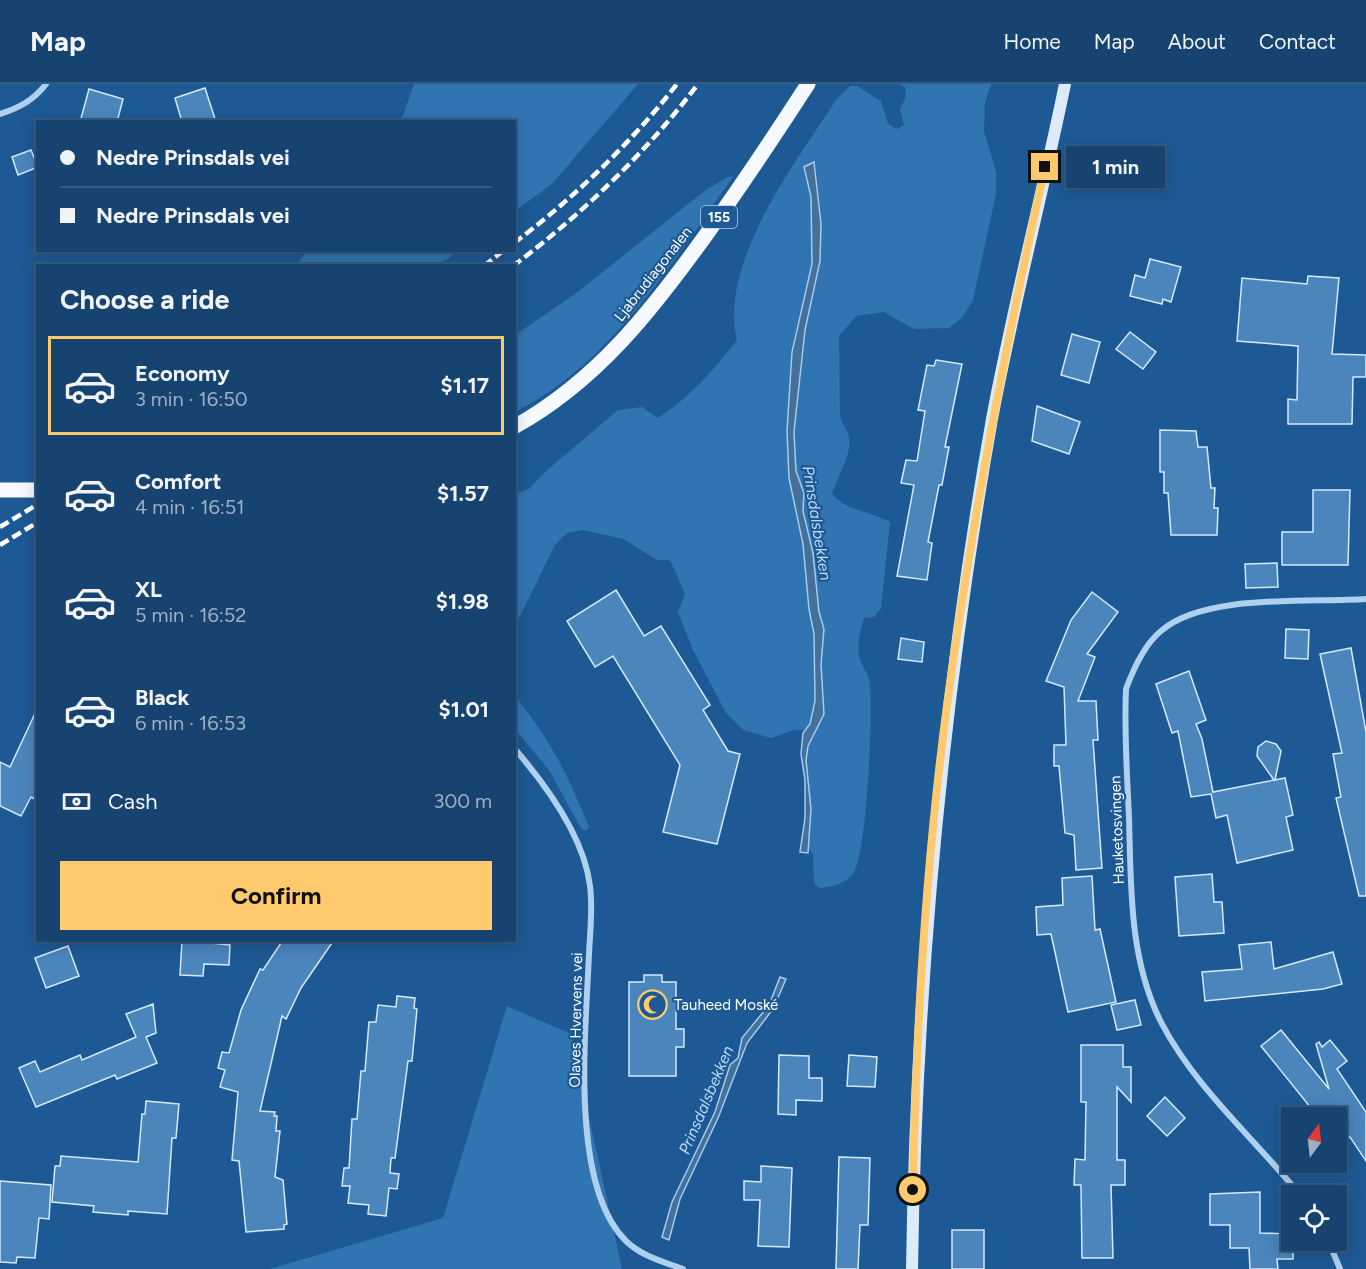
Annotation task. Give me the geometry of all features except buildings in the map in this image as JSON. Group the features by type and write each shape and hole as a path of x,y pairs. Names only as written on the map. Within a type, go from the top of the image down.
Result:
{"main road":[{"name":"Ljabrudiagonalen","path":"516,426 549,406 577,385 620,345 648,313 732,198 808,84"},
{"path":"912,1269 914,1132 923,973 932,849 948,700 998,387 1024,259 1065,84"},
{"path":"0,490 36,490"}],"street":[{"path":"0,114 22,106 39,94 46,84"},
{"name":"Hauketosvingen","path":"1291,1185 1201,1082 1161,1023 1148,992 1131,905 1126,689 1133,671 1159,632 1174,621 1233,604 1366,599"},
{"name":"Olaves Hvervens vei","path":"516,750 552,794 562,811 590,885 585,1043 586,1120 600,1200 618,1232 635,1249 683,1269"},
{"path":"1333,1251 1340,1269"}],"shaded area":[{"path":"414,84 638,84 552,184 516,210 516,120 401,120"},
{"path":"899,84 991,84 985,103 984,131 996,172 996,194 973,300 962,318 949,328 914,329 884,312 856,316 839,336 840,415 848,435 849,445 832,494 852,508 890,522 881,608 874,617 864,618 858,643 860,659 869,679 871,718 866,811 858,861 853,874 842,883 820,888 814,883 813,854 808,848 811,809 806,760 808,746 824,714 821,664 824,629 819,612 813,553 803,511 804,493 796,471 794,432 805,330 820,261 821,224 816,170 804,171 811,197 812,264 794,338 787,431 789,478 803,544 814,634 815,701 810,724 804,730 794,730 771,738 743,730 726,713 693,650 678,612 685,594 672,564 669,560 657,560 623,539 583,530 567,533 555,545 516,624 516,494 529,489 546,471 618,410 642,407 658,418 691,392 737,340 734,310 739,279 749,247 782,183 836,100 850,86 857,86 881,101 888,124 897,129 904,125 900,109 906,96 905,87"},
{"path":"814,162 821,224 820,261 805,330 794,432 796,471 804,493 803,511 813,553 819,612 824,629 821,664 824,714 808,746 806,760 811,809 808,853 800,852 805,818 805,780 801,754 803,733 810,724 815,701 814,634 809,609 803,544 789,478 787,431 792,352 812,264 811,197 804,167"},
{"path":"730,176 733,177 663,276 610,339 581,367 549,392 516,411 516,334 575,294 707,189"},
{"path":"306,252 458,252 440,264 297,264"},
{"path":"516,697 558,758 589,827 586,831 582,830 549,770 516,730"},
{"name":"Prinsdalsbekken","path":"780,977 786,979 773,1009 747,1043 718,1118 680,1199 669,1240 662,1237 672,1202 715,1112 730,1065 738,1058 742,1038 769,1005"},
{"path":"507,1006 571,1034 622,1269 270,1269 443,1218"}],"railway":[{"path":"516,241 601,169 641,127 677,84"},
{"path":"516,264 564,225 612,181 657,134 698,84"},
{"path":"486,264 502,252"},
{"path":"0,527 36,505"},
{"path":"0,545 36,523"}],"place":[{"name":"Tauheed Moské","path":"653,1005"}],"route":[{"path":"913,1190 915,1113 927,911 948,700 993,418 1024,259 1045,167"}]}
